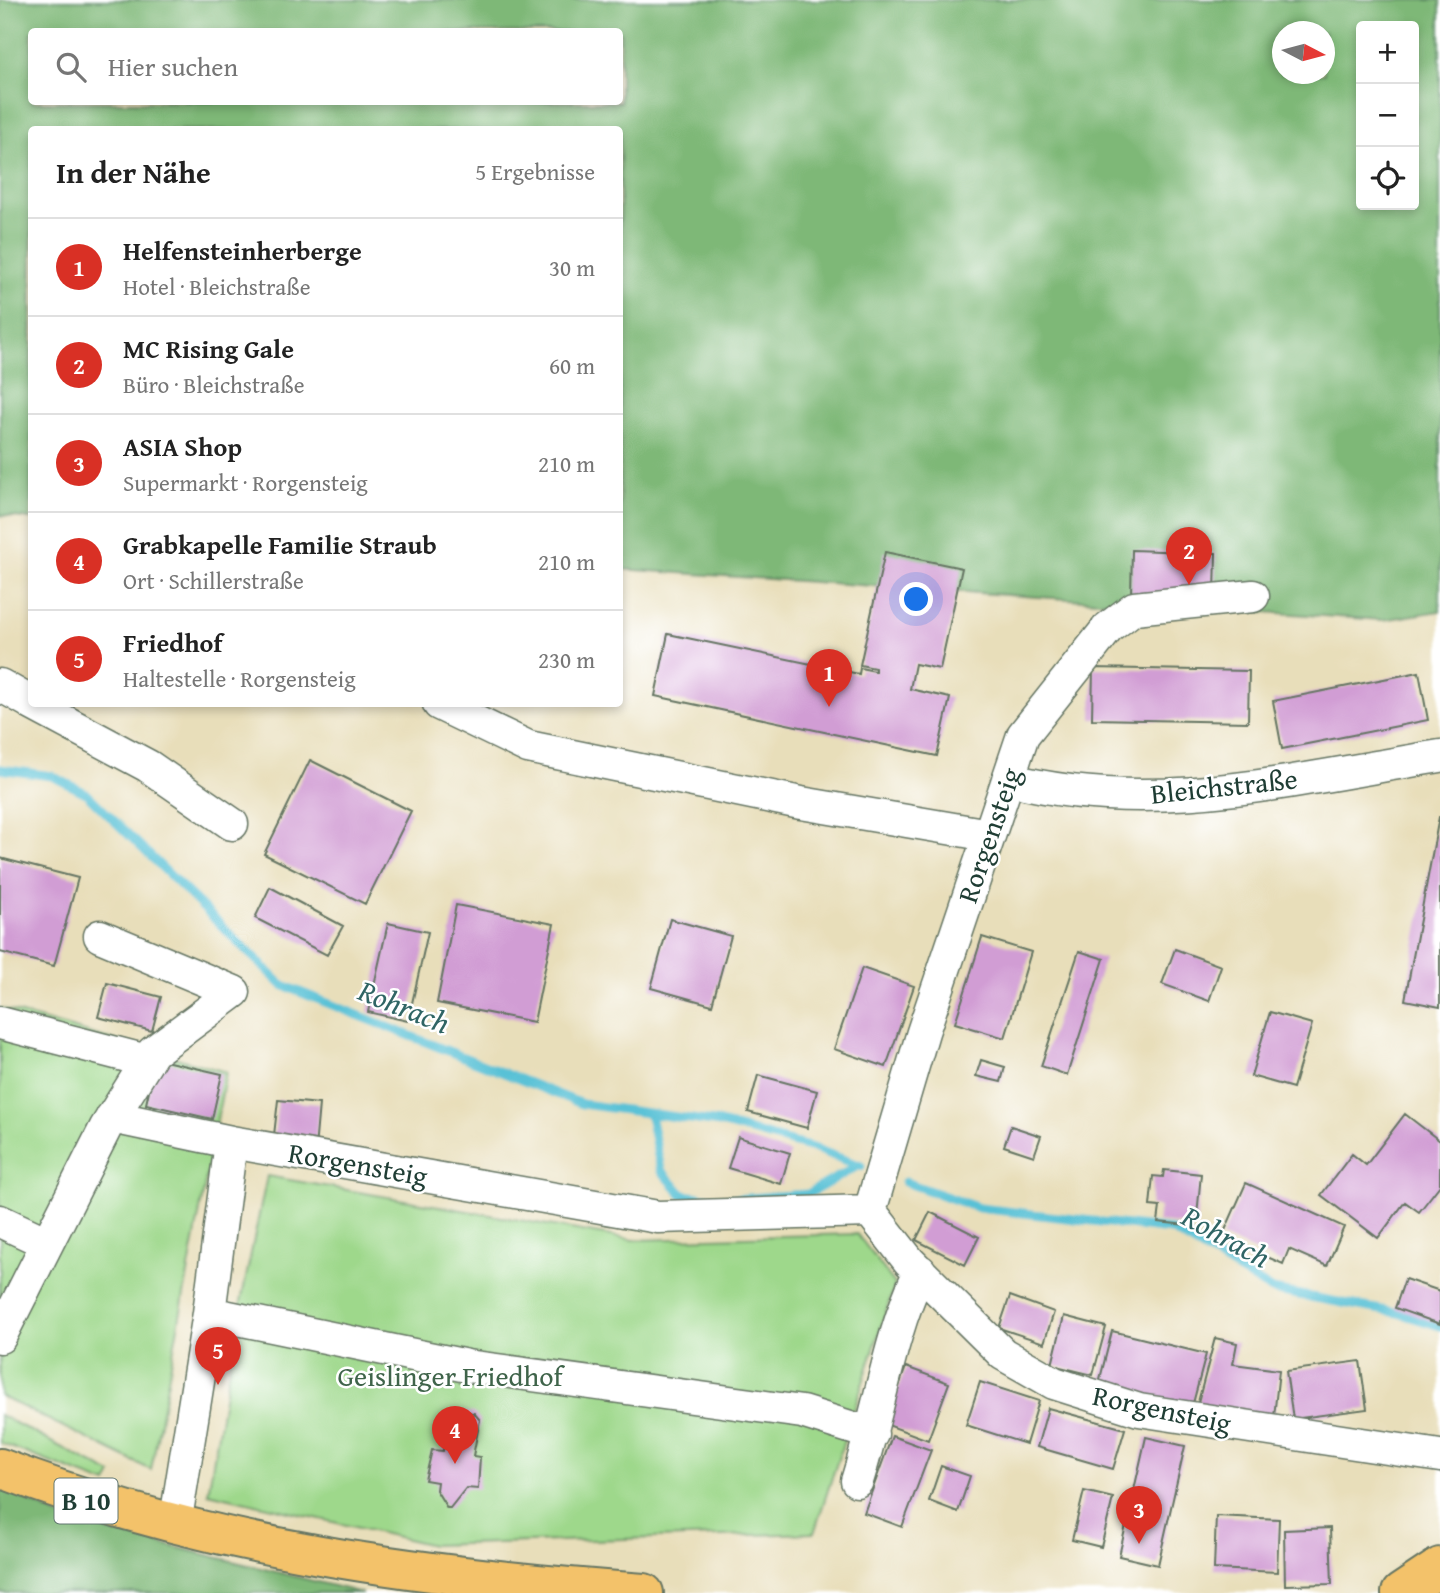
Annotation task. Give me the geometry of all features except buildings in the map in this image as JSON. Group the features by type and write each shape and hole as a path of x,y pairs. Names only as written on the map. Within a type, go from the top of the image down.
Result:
{"main road":[{"name":"B 10","path":"0,1468 82,1500 177,1510 300,1553 416,1571 644,1593"},
{"path":"1401,1593 1440,1567"}],"street":[{"name":"Rorgensteig","path":"870,1211 923,1032 1023,734 1082,659 1122,615 1134,608 1253,596"},
{"path":"0,685 28,701"},
{"path":"39,707 148,765 232,824"},
{"path":"445,707 528,747 801,803 989,835"},
{"name":"Bleichstraße","path":"1008,779 1035,786 1094,793 1181,796 1440,756"},
{"path":"0,1337 112,1117 153,1052 234,992 100,936"},
{"path":"0,1023 147,1061"},
{"name":"Rorgensteig","path":"112,1117 231,1142 658,1217 870,1211"},
{"path":"177,1510 209,1313 231,1142"},
{"name":"Rorgensteig","path":"870,1211 920,1271 1003,1354 1054,1382 1139,1410 1440,1456"},
{"path":"0,1221 47,1243"},
{"path":"857,1481 907,1298 920,1271"},
{"path":"209,1313 467,1366 802,1412 872,1434"}],"green space":[{"path":"0,0 1440,0 1440,611 1383,620 623,569 623,126 28,126 28,519 0,515"},
{"path":"0,1008 226,1072 151,1470 0,1396"},
{"name":"Geislinger Friedhof","path":"267,1176 634,1240 857,1234 895,1284 814,1533 432,1545 208,1493 237,1321"},
{"path":"0,1415 112,1474 107,1484 0,1443"},
{"path":"0,1487 69,1521 362,1593 0,1593"}],"waterway":[{"name":"Rohrach","path":"0,769 52,776 86,793 282,985 582,1104 720,1123 813,1148 861,1166"},
{"path":"650,1115 661,1170 683,1195 721,1200 808,1194 859,1165"},
{"name":"Rohrach","path":"905,1182 979,1208 1171,1230 1272,1290 1398,1313 1440,1326"}],"place":[{"name":"MC Rising Gale","path":"1189,585"},
{"name":"Helfensteinherberge","path":"829,707"},
{"name":"Friedhof","path":"218,1385"},
{"name":"Grabkapelle Familie Straub","path":"455,1464"},
{"name":"ASIA Shop","path":"1139,1544"}]}
